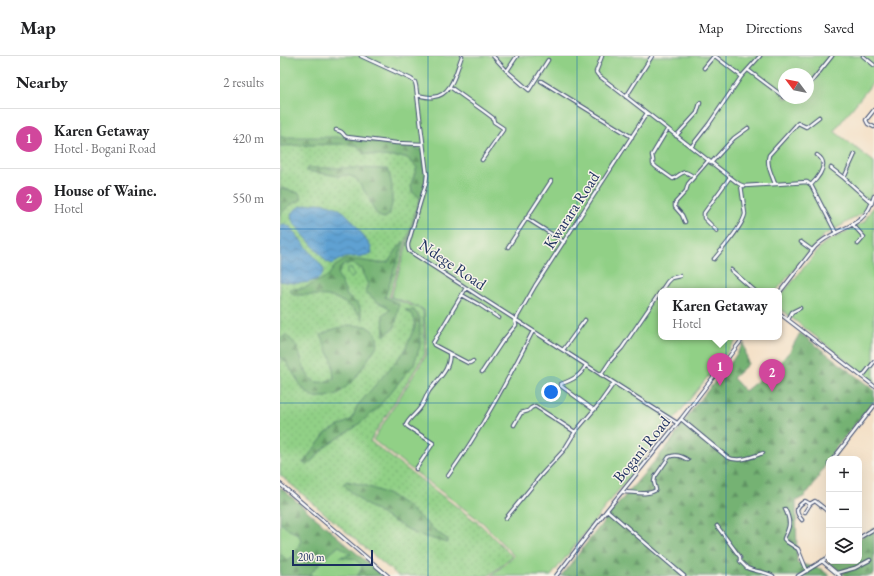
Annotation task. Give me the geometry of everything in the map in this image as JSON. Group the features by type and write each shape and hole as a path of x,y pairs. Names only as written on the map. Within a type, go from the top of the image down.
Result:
{"street":[{"name":"Ndege Road","path":"361,56 413,80 416,86 427,180 410,237 408,250 677,423"},
{"path":"417,95 432,98 446,91 450,87 462,56"},
{"path":"493,56 507,71 529,90 548,60"},
{"path":"507,71 517,56"},
{"path":"602,56 596,72 598,75 740,185 807,182 811,185 836,233"},
{"path":"626,97 652,56"},
{"path":"704,68 714,56 741,76 741,78"},
{"path":"691,147 741,78 760,56"},
{"path":"814,78 832,56"},
{"path":"863,56 874,65"},
{"path":"748,70 778,92"},
{"path":"542,81 632,137"},
{"path":"450,87 493,118 494,122 503,128 482,160"},
{"path":"676,136 697,113 700,103"},
{"path":"874,110 866,120 868,124 874,127"},
{"name":"Kwarara Road","path":"482,372 516,325 515,321 535,286 647,113"},
{"path":"775,184 768,166 770,156 798,123 806,127 819,117"},
{"path":"711,163 734,138 748,128"},
{"path":"336,130 343,132 345,136 348,137 396,143 423,144"},
{"path":"668,130 652,154 654,164 672,178 682,172 686,172 694,177"},
{"path":"844,178 855,154"},
{"path":"811,185 818,176 822,167 822,161 817,155"},
{"path":"685,222 674,203 686,191 688,184 708,161"},
{"path":"831,168 872,203"},
{"path":"716,231 704,218 704,213 730,177"},
{"path":"508,247 550,181"},
{"path":"714,259 744,219 740,185"},
{"path":"782,289 812,250 821,241 853,225 867,213 874,196"},
{"path":"526,218 564,242"},
{"path":"853,225 864,237 858,244"},
{"path":"801,242 812,250"},
{"path":"731,270 752,288"},
{"path":"663,288 671,278 680,276"},
{"path":"466,288 433,343 468,363 473,361"},
{"path":"461,295 499,318"},
{"path":"601,375 611,360 622,348 658,295"},
{"path":"788,320 792,312 800,308"},
{"path":"782,315 874,386"},
{"path":"563,350 585,320"},
{"path":"448,476 464,454 484,421 533,331"},
{"name":"Bogani Road","path":"556,576 742,340"},
{"path":"416,469 433,443 406,425 422,406 429,391 446,368 449,353"},
{"path":"862,377 874,362"},
{"path":"586,365 577,377 561,384 561,386 594,410"},
{"path":"506,518 564,450 575,432 614,383"},
{"path":"514,424 521,413 528,411 535,406 575,432"},
{"path":"835,456 874,406"},
{"path":"681,419 731,460 739,460 763,453"},
{"path":"622,492 643,493 654,491 656,489 654,482 655,477 669,457 680,456 688,460"},
{"path":"280,484 388,576"},
{"path":"805,512 814,501 816,501 826,510"},
{"path":"802,520 798,514 798,508 805,502 810,504"},
{"path":"785,509 788,514 789,526 784,539 798,549 807,571"},
{"path":"607,510 684,576"},
{"path":"717,526 740,556 740,561 747,567 773,576"},
{"path":"862,536 874,529"},
{"path":"801,576 826,559"},
{"path":"837,574 855,568 870,560"},
{"path":"822,561 840,576"}],"green space":[{"path":"280,56 874,56 874,81 834,131 874,162 874,181 871,196 863,213 823,236 779,288 658,288 658,340 737,340 551,576 491,576 514,556 483,523 373,440 427,354 424,310 391,297 426,181 422,150 351,137 280,137"},
{"path":"280,128 428,147 429,204 412,192 411,184 417,167 406,157 364,154 357,145 340,144 280,146"},
{"path":"351,138 422,151 423,187 389,297 423,310 425,354 370,441 482,526 512,556 488,576 398,576 280,475 280,139"},
{"path":"307,168 387,169 392,187 392,204 389,215 384,218 380,217 375,212 369,198 356,178 347,175 338,176 306,171"},
{"path":"282,188 299,193 301,200 289,206 280,215 280,189"},
{"path":"874,205 874,382 782,310 782,294 823,244 864,222"},
{"path":"404,241 385,297 399,304 395,327 384,336 383,314 390,310 386,306 377,302 365,291 368,285 361,269 354,264 344,264 338,275 347,296 359,305 363,320 352,308 338,299 328,296 293,295 289,289 304,288 328,276 335,266 345,260 359,260 378,263 388,262"},
{"path":"348,268 351,268 354,275 352,278 350,278 347,273"},
{"path":"405,310 414,310 420,318 420,346 414,364 376,410 354,428 325,447 308,465 303,463 326,433 352,419 357,406 404,352 415,326 413,315"},
{"path":"348,325 366,326 376,333 378,344 355,379 338,394 326,397 313,397 303,389 287,363 280,357 280,339 286,335 297,347 305,369 312,380 324,382 334,378 332,360 321,335 331,330"},
{"path":"800,333 874,390 874,401 831,456 826,456 826,464 805,496 796,501 797,563 821,569 830,576 561,576 607,517 671,442 694,407 732,361 744,343 748,364 733,378 745,391 772,372 790,351"},
{"path":"347,481 367,486 392,496 447,539 447,543 416,534 365,504 343,484"},
{"path":"280,487 383,576 357,576 361,570 337,557 339,546 311,573 311,576 280,576 280,553 294,556 297,548 298,534 289,530 280,523"},
{"path":"280,523 289,530 298,534 301,540 294,556 287,560 280,553"},
{"path":"874,528 874,574 869,576 846,576 831,564 862,564 862,537"},
{"path":"339,546 351,554 339,557 355,559 362,566 357,576 311,576 311,573"}],"water":[{"path":"317,203 336,207 344,212 352,220 371,247 372,253 342,259 333,264 327,262 292,220 291,214 293,211 302,206"},
{"path":"282,224 290,227 321,265 324,270 318,279 305,283 280,281 280,228"}],"place":[{"name":"Karen Getaway","path":"720,386"},
{"name":"House of Waine.","path":"772,392"}]}
